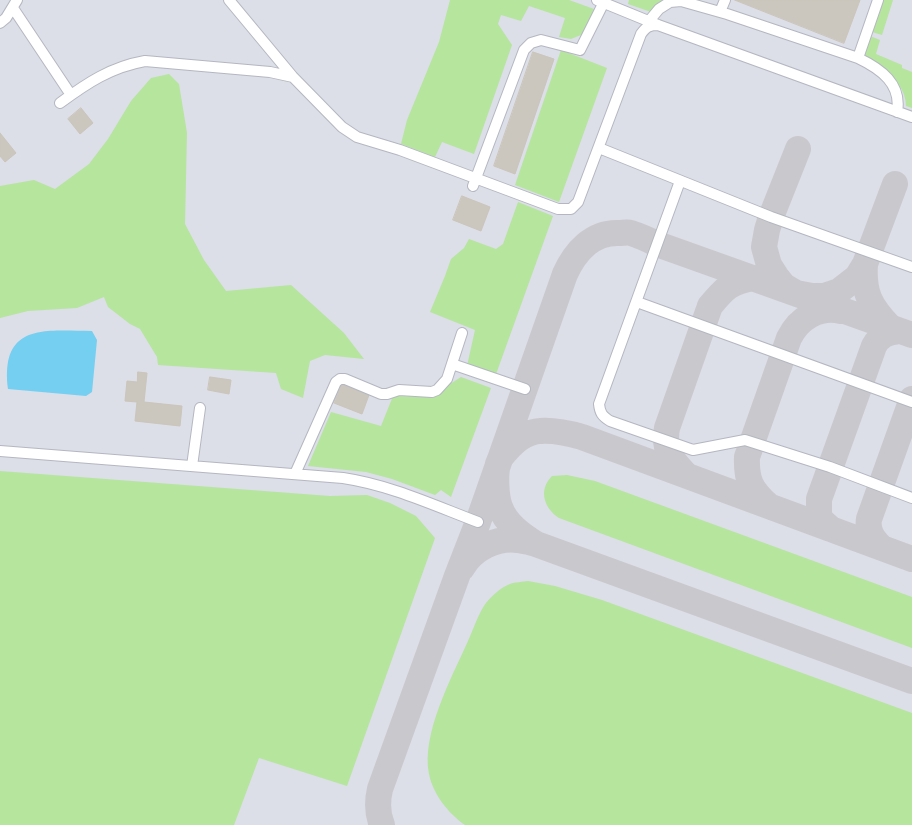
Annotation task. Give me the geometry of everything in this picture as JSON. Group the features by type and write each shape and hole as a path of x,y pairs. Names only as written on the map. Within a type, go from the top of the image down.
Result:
{"lane":[{"path":"229,0 293,77 342,127 357,138 400,150 474,182 558,209 571,209 575,207 578,202 640,34 652,25 659,9 670,2 682,1 720,12 858,58 874,65 884,74 894,87 899,101 897,112"},
{"path":"720,12 725,0"},
{"path":"858,58 878,0"},
{"path":"474,182 524,50 531,43 541,40 580,50 602,1 653,23 912,117"},
{"path":"0,23 6,18 15,4 71,95"},
{"path":"60,103 110,70 145,60 270,72 293,77"},
{"path":"598,148 771,216 912,267"},
{"path":"680,181 599,404 600,412 610,421 693,450 745,440 830,468 912,498"},
{"path":"636,302 912,402"},
{"path":"295,474 336,382 340,378 380,394 387,394 399,390 432,392 437,390 447,379 462,333"},
{"path":"452,364 525,390"},
{"path":"192,466 200,408"},
{"path":"0,451 343,478 386,487 478,522"}],"shaded area":[{"path":"0,0 912,0 912,825 0,825"}],"green space":[{"path":"450,0 569,0 594,9 586,33 571,39 559,37 565,18 529,6 521,21 501,15 498,24 512,45 474,154 442,142 435,157 401,144 407,120 439,42"},
{"path":"629,0 675,0 651,12 628,4"},
{"path":"883,0 893,0 882,35 872,32"},
{"path":"870,36 880,40 876,54 902,65 902,68 912,72 912,108 906,106 905,97 902,90 892,76 864,55"},
{"path":"561,50 607,68 559,202 515,185"},
{"path":"169,74 179,84 187,133 185,224 204,260 226,291 291,285 344,333 364,359 325,355 310,361 303,398 281,389 276,373 158,365 157,357 140,329 130,324 108,307 104,297 77,308 28,311 0,318 0,186 34,180 55,189 89,164 108,139 131,101 151,78"},
{"path":"518,202 553,216 495,377 467,366 475,330 430,312 451,259 464,248 469,239 496,249 503,244"},
{"path":"461,377 491,388 451,497 441,490 435,495 392,479 366,472 308,466 331,412 381,426 393,396 430,397"},
{"path":"0,471 330,496 367,495 390,503 416,516 435,538 347,786 259,758 234,825 0,825"},
{"path":"567,475 595,481 912,597 912,648 559,518 547,504 544,493 545,487 552,476"},
{"path":"528,581 555,586 602,600 912,713 912,825 465,825 447,809 434,789 429,774 429,741 447,688 483,607 503,587 512,583"}],"water":[{"path":"92,331 97,340 92,392 86,396 8,389 7,367 11,352 19,341 30,335 43,332"}],"building":[{"path":"735,0 860,0 844,43"},
{"path":"533,52 554,59 515,174 494,166"},
{"path":"81,108 93,123 80,134 68,119"},
{"path":"0,133 16,153 5,162 0,156"},
{"path":"462,196 490,207 481,231 453,220"},
{"path":"138,372 147,373 144,402 182,406 180,426 135,421 137,402 125,401 127,381 137,382"},
{"path":"210,377 231,380 229,394 208,390"},
{"path":"341,384 369,395 362,414 334,403"}],"taxiway":[{"path":"798,149 771,217 764,247 769,265 776,276 784,286 796,293 812,296 824,296 839,291 857,277 865,264 895,184"},
{"path":"382,825 378,807 380,789 478,522 565,274 579,251 593,240 601,236 631,233 657,244 912,335"},
{"path":"865,264 865,283 869,298 877,312 891,327"},
{"path":"686,475 669,454 666,442 667,428 710,306 724,290 739,281 754,278"},
{"path":"768,505 757,494 751,484 747,472 747,457 789,338 798,325 810,315 825,310 841,311"},
{"path":"831,529 822,521 819,515 819,499 874,346 884,335 899,331"},
{"path":"881,547 871,534 869,519 912,399"},
{"path":"462,568 472,555 479,550 502,540 520,540 536,544 525,537 506,519 500,507 496,486 496,474 499,461 516,442 528,434 545,431 561,432 582,437 912,559"},
{"path":"536,544 912,681"}]}
